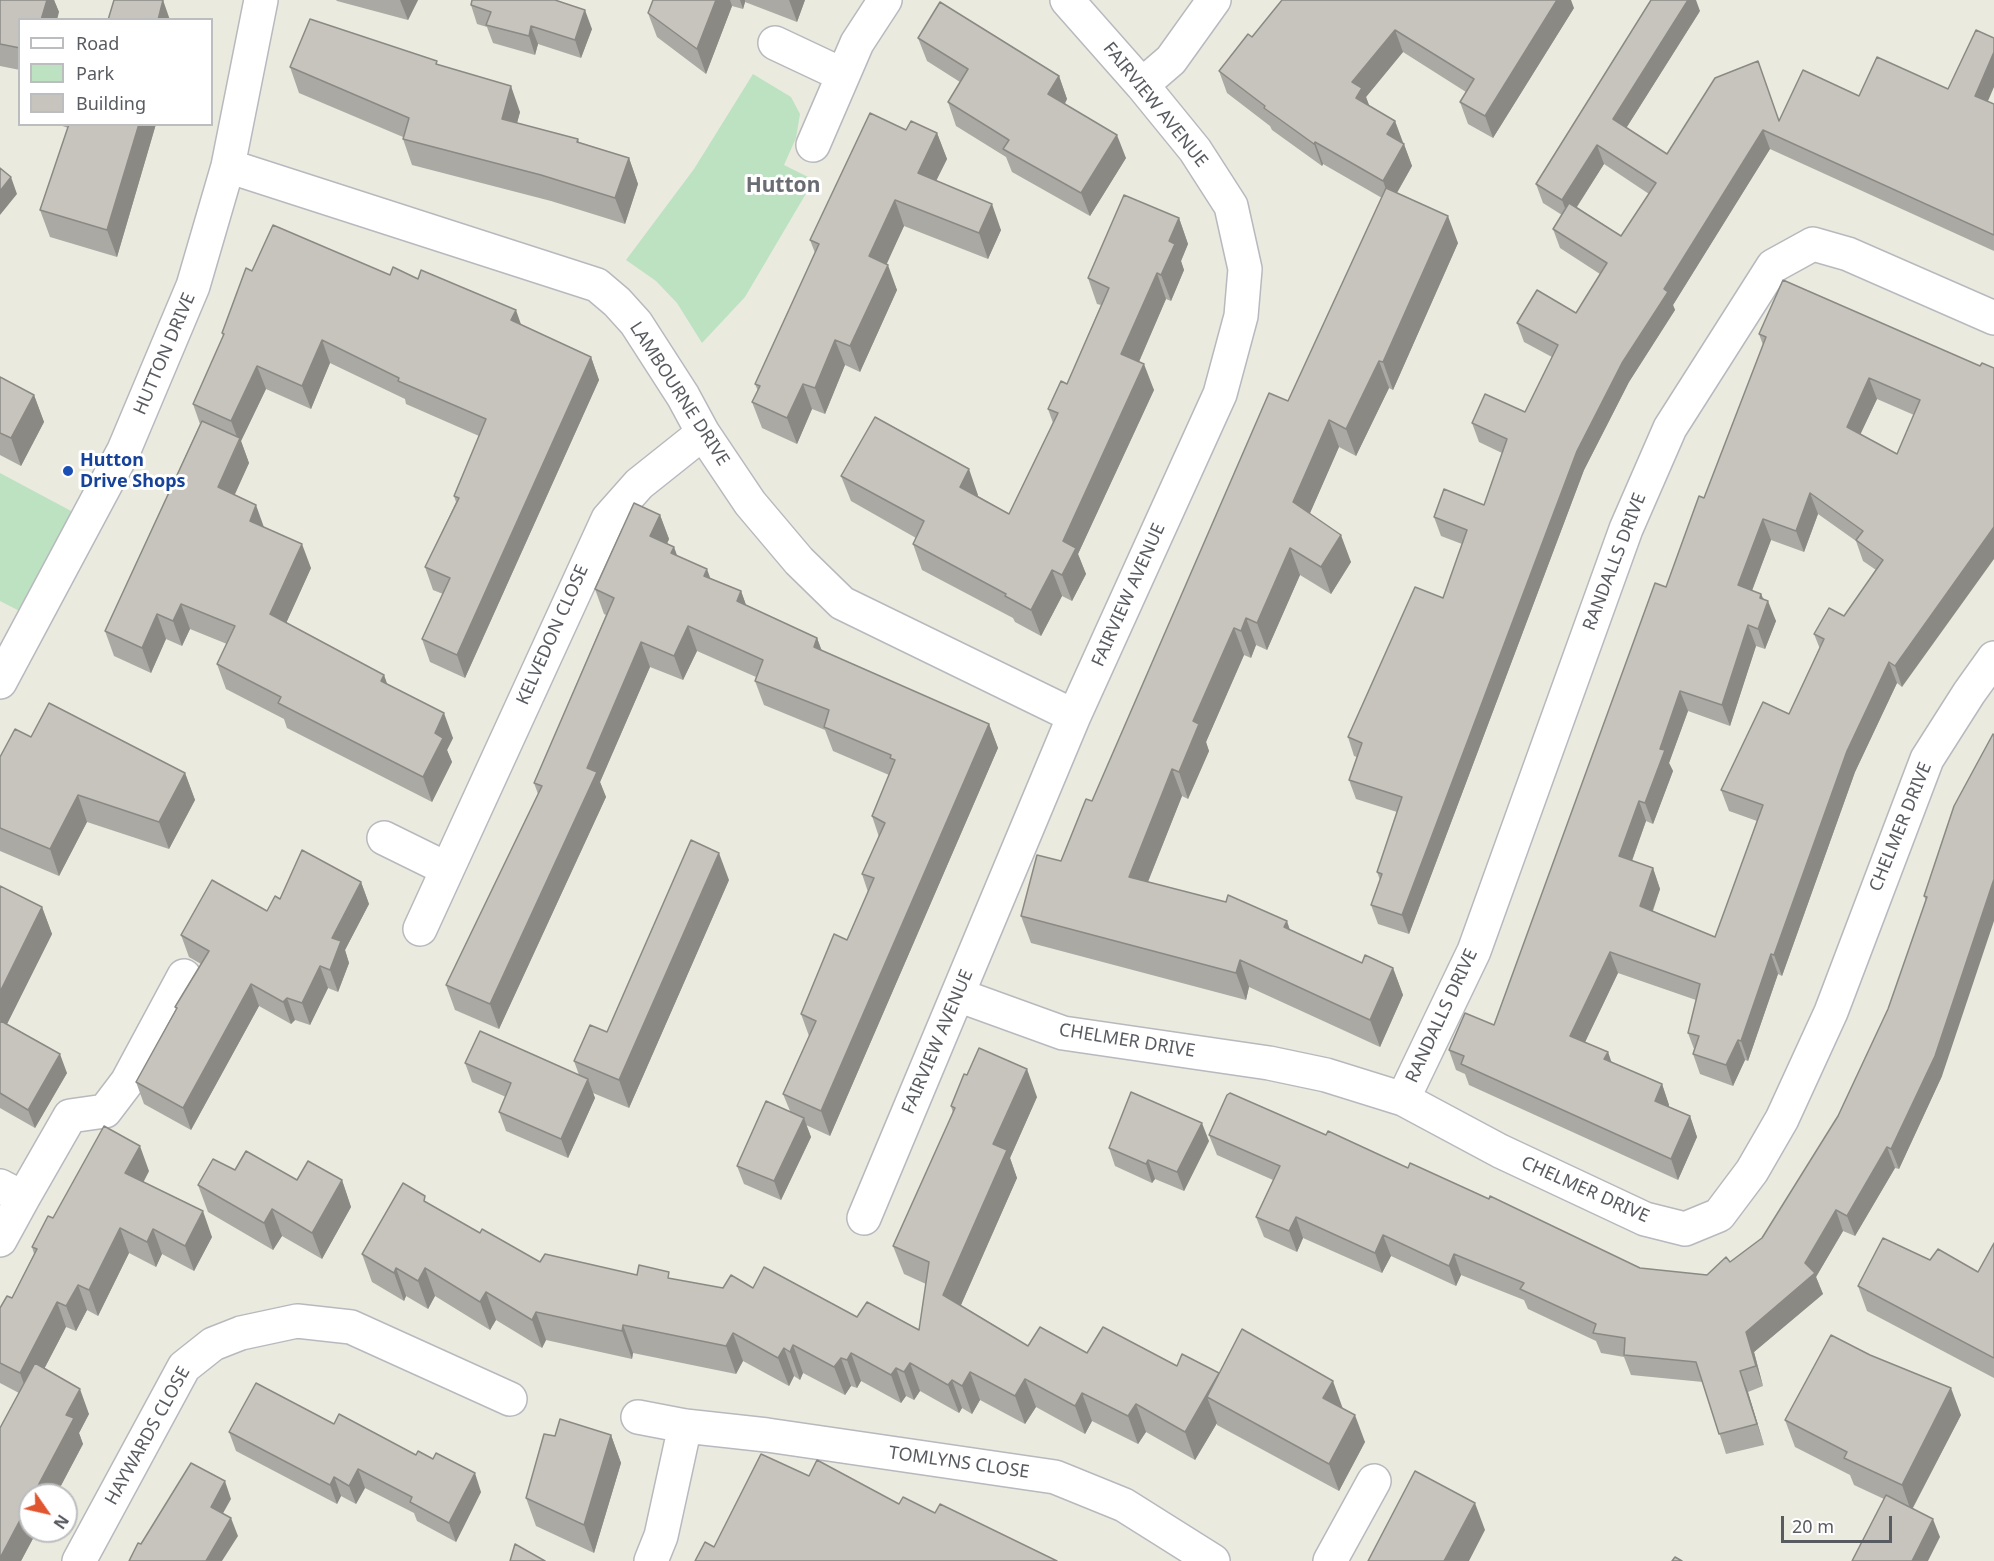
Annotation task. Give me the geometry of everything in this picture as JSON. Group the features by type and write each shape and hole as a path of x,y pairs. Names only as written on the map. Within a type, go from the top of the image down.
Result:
{"street":[{"path":"813,145 857,43 885,0"},
{"name":"FAIRVIEW AVENUE","path":"864,1218 1074,716 1220,394 1241,316 1245,269 1231,206 1195,150 1142,85 1066,0"},
{"path":"1142,85 1171,60 1214,0"},
{"name":"HUTTON DRIVE","path":"0,682 124,450 193,286 228,166 258,1"},
{"path":"775,43 843,75"},
{"name":"LAMBOURNE DRIVE","path":"228,166 597,285 636,323 683,396 703,433 750,503 799,561 842,603 1074,716"},
{"name":"RANDALLS DRIVE","path":"1402,1099 1474,951 1626,529 1665,438 1773,266 1813,244 1848,254 1994,318"},
{"name":"KELVEDON CLOSE","path":"420,929 608,519 639,484 703,433"},
{"name":"CHELMER DRIVE","path":"958,995 1063,1033 1269,1063 1326,1075 1402,1099 1500,1151 1645,1219 1685,1229 1719,1215 1752,1172 1782,1119 1831,1012 1927,759 1968,693 1994,658"},
{"path":"384,838 447,869"},
{"path":"0,1239 11,1192 70,1116 105,1111 127,1082 184,976"},
{"name":"HAYWARDS CLOSE","path":"79,1561 184,1366 213,1344 241,1333 297,1321 351,1328 510,1399"},
{"name":"TOMLYNS CLOSE","path":"638,1417 686,1426 767,1435 1055,1477 1124,1505 1213,1561"},
{"path":"651,1561 661,1536 686,1426"},
{"path":"1330,1561 1374,1481"}],"green space":[{"path":"753,74 791,97 800,114 796,138 784,165 814,180 745,297 702,343 677,303 656,281 626,260 694,169"},
{"path":"0,473 88,520 35,619 0,601"}],"building":[{"path":"0,0 47,0 42,18 18,18 18,48 0,44"},
{"path":"114,0 163,0 158,18 109,18"},
{"path":"472,0 555,0 585,10 575,40 531,26 529,36 486,25 491,12 471,5"},
{"path":"653,0 716,0 697,49 648,13"},
{"path":"1282,0 1557,0 1485,116 1460,102 1474,79 1395,30 1352,82 1362,88 1356,98 1395,121 1387,134 1404,144 1383,181 1315,142 1314,144 1264,108 1265,106 1219,71 1248,34 1252,37"},
{"path":"1651,0 1688,0 1613,119 1667,154 1715,78 1758,61 1779,121 1803,70 1859,96 1877,57 1948,89 1976,30 1994,38 1994,52 1975,96 1994,104 1994,235 1763,130 1664,289 1668,292 1622,363 1577,451 1402,915 1371,905 1382,874 1377,872 1402,797 1349,780 1362,743 1348,737 1415,587 1443,598 1467,530 1434,517 1444,489 1484,505 1507,439 1472,423 1485,394 1525,412 1558,345 1517,323 1537,290 1576,313 1607,263 1553,229 1569,203 1621,236 1656,183 1597,145 1562,200 1536,184"},
{"path":"940,2 1059,76 1048,94 1117,135 1081,193 1003,149 1009,140 948,102 968,69 918,38"},
{"path":"310,19 437,61 436,64 511,86 502,119 578,139 577,142 629,158 615,198 541,175 403,139 409,118 290,67"},
{"path":"870,113 906,130 911,121 937,133 918,173 992,204 979,233 895,200 869,256 888,265 850,346 835,340 815,388 803,384 787,418 752,402 760,386 755,384 819,244 810,240"},
{"path":"68,126 138,126 107,230 40,210"},
{"path":"0,168 11,177 0,191"},
{"path":"1386,188 1448,216 1383,362 1379,361 1346,429 1329,420 1293,502 1341,535 1321,567 1290,548 1257,623 1246,618 1241,631 1234,628 1193,721 1199,724 1179,772 1172,769 1129,877 1226,902 1228,895 1287,921 1284,927 1362,963 1365,955 1393,968 1370,1020 1240,960 1236,973 1021,916 1037,855 1061,861 1086,799 1092,801 1269,393 1288,401"},
{"path":"1124,195 1179,218 1169,241 1175,244 1161,275 1157,273 1121,354 1144,364 1063,541 1076,548 1062,575 1052,570 1031,610 913,544 924,521 841,476 875,417 969,469 960,487 1009,514 1058,413 1048,409 1061,381 1067,384 1109,288 1088,278"},
{"path":"273,225 390,275 393,267 418,279 421,270 516,310 511,320 591,357 457,655 422,639 450,578 425,567 459,498 454,496 486,419 398,381 399,378 322,340 302,386 257,366 231,421 193,404 224,334 222,333 246,268 252,271"},
{"path":"1783,280 1980,366 1982,363 1994,368 1994,527 1895,666 1889,662 1847,751 1741,1041 1738,1040 1726,1065 1693,1054 1699,1036 1688,1033 1700,984 1610,952 1570,1036 1608,1052 1604,1059 1662,1084 1655,1101 1690,1116 1671,1159 1461,1064 1464,1056 1449,1050 1465,1013 1494,1025 1655,583 1666,587 1699,496 1704,498 1766,337 1759,334","holes":["1869,378 1920,400 1897,454 1847,427","1810,493 1863,531 1856,540 1883,560 1844,616 1829,608 1814,634 1824,639 1789,714 1763,702 1721,790 1763,805 1715,937 1640,906 1653,868 1619,856 1639,801 1645,803 1665,750 1660,749 1680,691 1722,705 1748,625 1758,629 1768,601 1760,598 1761,594 1738,585 1763,519 1796,531"]},
{"path":"0,377 34,395 11,438 0,433"},
{"path":"202,421 240,438 218,487 256,505 250,521 302,544 270,614 384,675 381,681 444,713 435,733 443,738 423,777 278,703 281,697 217,664 235,626 181,604 173,621 157,614 142,648 105,631"},
{"path":"634,503 660,515 650,536 674,547 671,553 707,569 704,576 741,591 737,601 817,638 814,647 989,724 821,1111 783,1094 816,1021 801,1014 834,934 847,940 874,878 862,874 885,823 872,816 895,760 890,758 891,755 824,727 829,710 755,681 763,660 688,626 674,656 641,642 587,768 597,772 490,1004 446,985 542,786 534,783 614,598 595,589"},
{"path":"49,703 185,773 159,822 78,795 50,849 0,828 0,757 15,729 31,737"},
{"path":"1993,734 1994,879 1935,1056 1891,1149 1887,1147 1847,1216 1836,1210 1805,1263 1815,1273 1746,1332 1756,1366 1740,1371 1757,1424 1719,1434 1696,1362 1624,1355 1625,1338 1593,1333 1596,1324 1520,1289 1524,1283 1454,1254 1449,1266 1383,1235 1375,1253 1296,1217 1289,1231 1256,1217 1280,1166 1209,1135 1230,1093 1326,1135 1328,1131 1408,1168 1410,1163 1489,1199 1490,1196 1640,1268 1707,1275 1726,1257 1730,1262 1762,1238 1838,1116 1888,1009 1927,897 1924,896 1954,806"},
{"path":"691,840 719,853 619,1080 574,1061 590,1025 607,1032"},
{"path":"302,850 361,882 332,938 341,941 330,970 320,966 302,1003 287,998 283,1002 251,984 183,1108 136,1082 177,1008 175,1007 209,951 181,935 212,880 267,911 275,896 280,899"},
{"path":"0,886 42,907 0,992"},
{"path":"1,1021 60,1054 28,1110 0,1093"},
{"path":"480,1031 588,1079 561,1139 499,1112 511,1083 465,1063"},
{"path":"979,1048 1027,1069 993,1144 1007,1150 943,1295 1028,1346 1040,1327 1087,1353 1103,1327 1177,1366 1182,1354 1219,1373 1185,1432 1136,1404 1128,1416 1082,1393 1075,1406 1025,1379 1015,1396 970,1372 962,1386 952,1380 948,1385 910,1363 904,1372 896,1368 891,1375 851,1353 847,1360 841,1358 834,1367 793,1345 790,1352 784,1348 778,1358 733,1333 726,1346 623,1325 622,1331 536,1312 532,1320 486,1292 480,1302 425,1268 418,1281 396,1268 394,1273 362,1254 403,1183 425,1196 424,1201 480,1233 482,1229 540,1262 545,1254 637,1275 639,1265 669,1272 668,1278 723,1288 731,1275 753,1288 764,1267 857,1317 867,1302 919,1330 929,1262 893,1246 955,1108 951,1106 964,1074 967,1075"},
{"path":"1131,1092 1202,1123 1177,1172 1148,1160 1146,1164 1109,1148"},
{"path":"766,1101 804,1118 774,1181 737,1166"},
{"path":"104,1126 140,1146 125,1173 203,1211 185,1246 153,1229 147,1242 120,1228 89,1290 78,1285 66,1306 57,1302 20,1373 0,1363 0,1308 7,1296 12,1298 37,1249 32,1247 48,1216 53,1218"},
{"path":"246,1151 297,1180 308,1161 342,1180 312,1233 272,1209 264,1223 198,1185 213,1159 235,1170"},
{"path":"1883,1238 1930,1260 1938,1249 1978,1272 1994,1243 1994,1358 1858,1286"},
{"path":"1242,1329 1333,1381 1323,1398 1355,1415 1329,1464 1207,1397"},
{"path":"1831,1335 1870,1355 1951,1388 1902,1485 1844,1458 1847,1452 1785,1420"},
{"path":"35,1363 80,1389 66,1415 74,1418 39,1483 18,1483 18,1524 0,1558 0,1428"},
{"path":"256,1383 334,1424 339,1414 416,1455 418,1451 433,1459 436,1453 475,1473 449,1523 410,1502 412,1497 358,1469 349,1486 334,1477 330,1485 229,1432"},
{"path":"560,1419 611,1435 584,1525 526,1498 544,1434 555,1436"},
{"path":"761,1454 809,1476 817,1460 899,1504 903,1497 935,1513 940,1504 1057,1561 695,1561 705,1542 714,1547"},
{"path":"191,1463 225,1481 211,1507 231,1518 206,1561 129,1561 138,1543 141,1544"},
{"path":"1415,1471 1475,1503 1444,1561 1368,1561"},
{"path":"1886,1495 1933,1519 1912,1561 1852,1561"},
{"path":"515,1544 545,1561 510,1561"}],"place":[{"name":"Hutton Drive Shops","path":"68,471"}],"district":[{"name":"Hutton","path":"783,186"}]}
